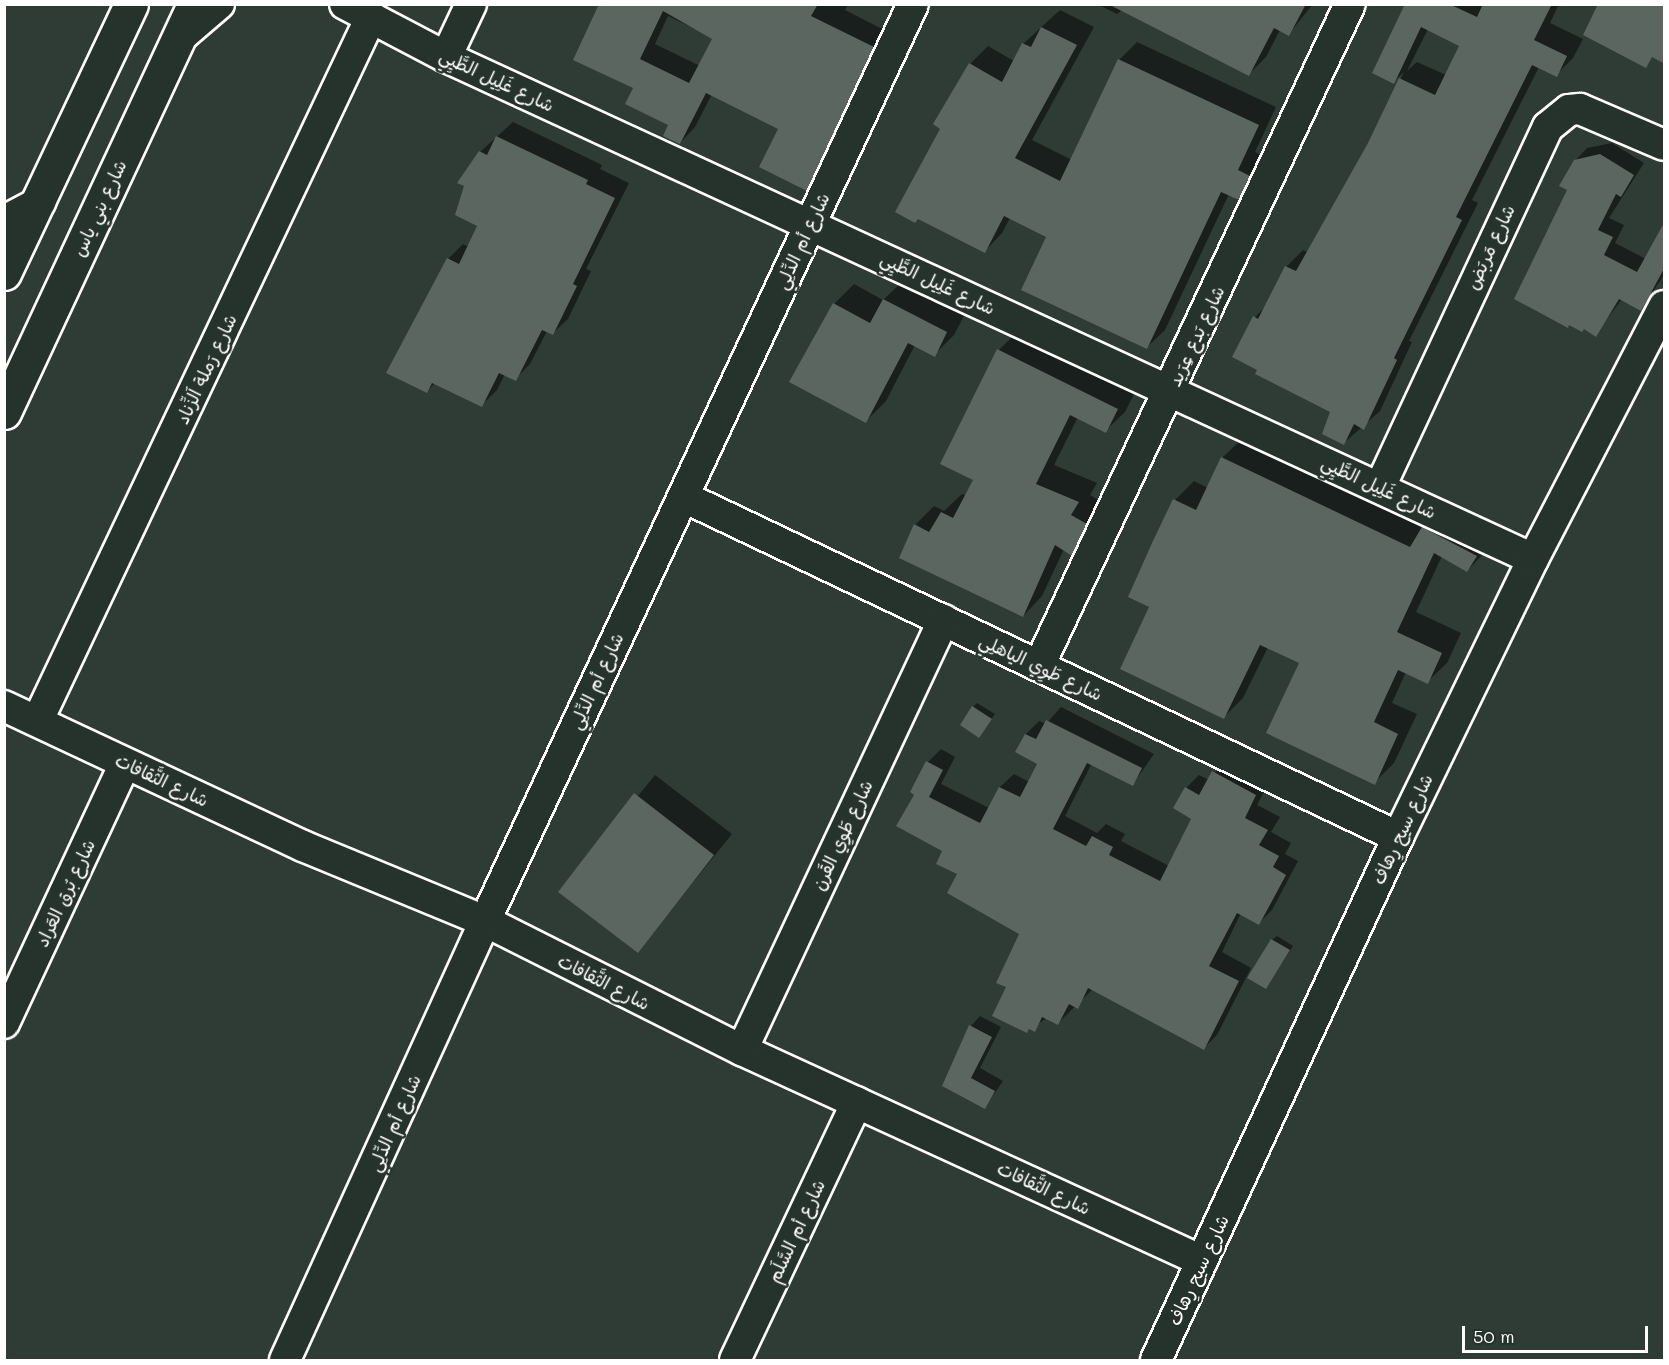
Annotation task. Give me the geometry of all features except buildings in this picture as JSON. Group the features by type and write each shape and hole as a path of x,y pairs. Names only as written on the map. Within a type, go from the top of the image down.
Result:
{"main road":[{"path":"4,273 40,202 131,4"},
{"name":"شارع بني ياس","path":"4,412 194,4"}],"street":[{"path":"178,39 219,4"},
{"name":"شارع غَلِيل الطَّيِي","path":"345,4 446,57 1171,389 1533,559"},
{"path":"446,57 471,4"},
{"name":"شارع أم الدِّلِي","path":"285,1360 485,921 913,4"},
{"name":"شارع بَدع عِرَيد","path":"1039,666 1350,4"},
{"name":"شارع رَملة اَلزِّناد","path":"38,720 371,17"},
{"name":"شارع مَربَض","path":"1380,487 1548,128 1569,110 1581,109 1665,145"},
{"path":"4,221 40,202"},
{"name":"شارع سيح رِهاف","path":"1156,1360 1398,837 1533,559 1665,306"},
{"name":"شارع طَوِي الياهلِي","path":"684,496 1398,837"},
{"name":"شارع طَوِي القَرن","path":"742,1050 943,620"},
{"name":"شارع الثَّقافات","path":"4,706 303,846 485,921 742,1050 1202,1261"},
{"name":"شارع بُرق العَراد","path":"4,1023 125,764"},
{"name":"شارع أم السَّلَم","path":"735,1360 857,1102"}]}
